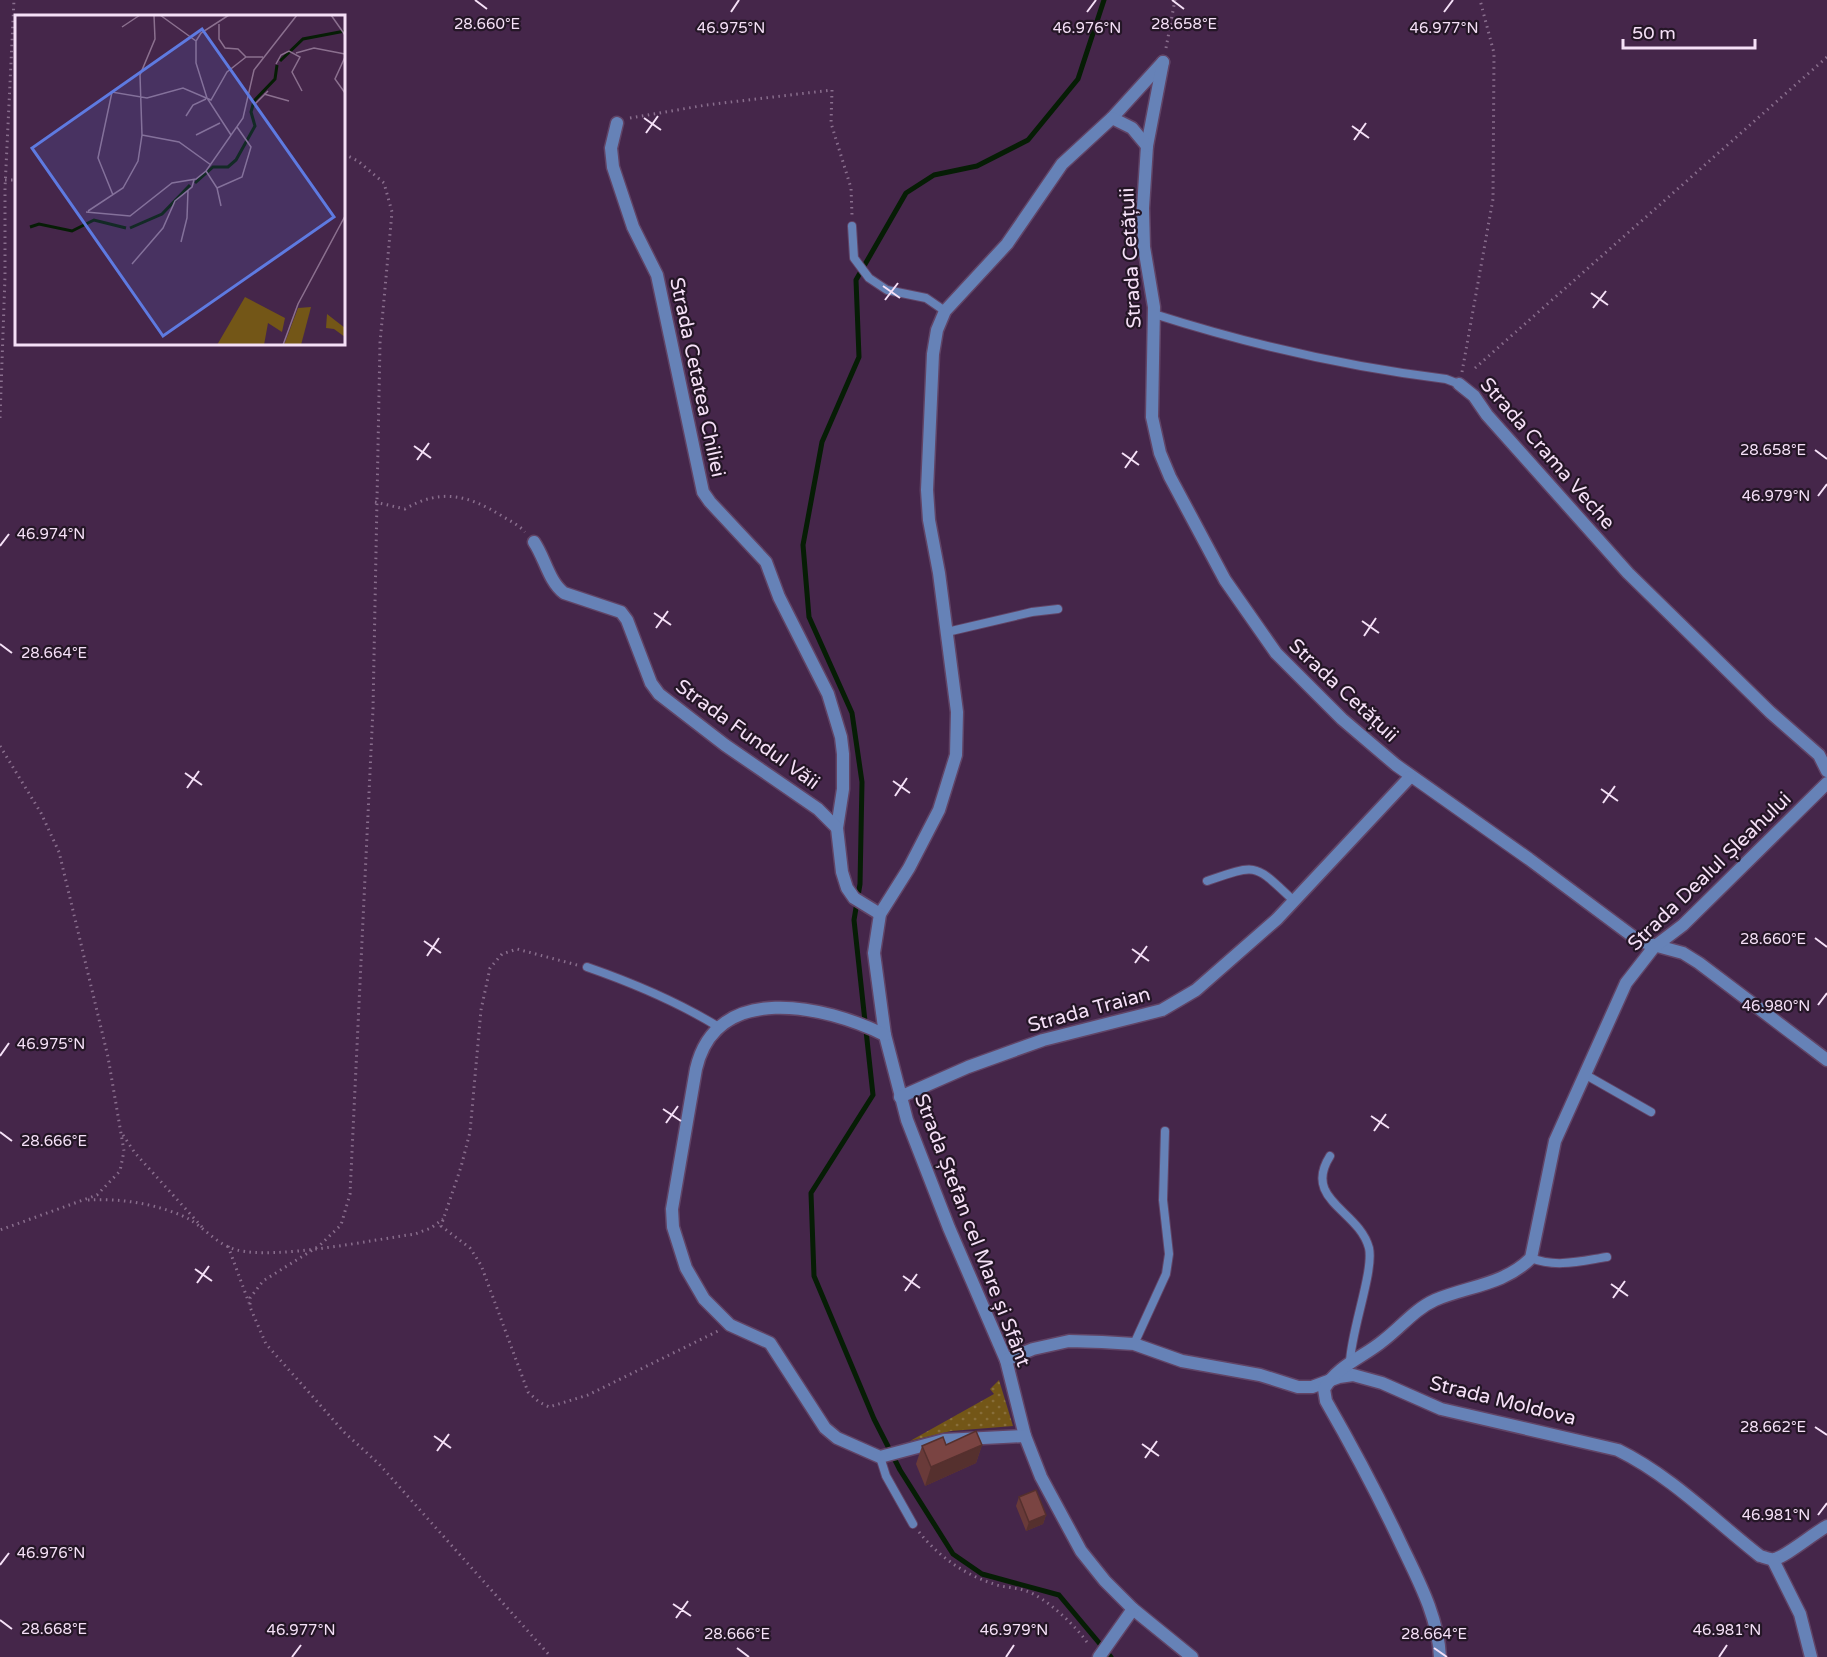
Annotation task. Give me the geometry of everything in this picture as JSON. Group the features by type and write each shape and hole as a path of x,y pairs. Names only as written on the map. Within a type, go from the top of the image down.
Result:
{"street":[{"name":"Strada Ștefan cel Mare și Sfânt","path":"1163,62 1112,118 1062,164 1007,244 945,311 937,330 933,354 927,490 929,519 957,712 954,764 939,810 909,868 880,914 874,953 885,1035 900,1097 922,1164 1006,1360 1026,1436 1041,1477 1081,1551 1105,1581 1133,1609 1191,1657"},
{"name":"Strada Cetățuii","path":"1163,62 1147,146 1143,208 1144,247 1154,314 1152,417 1160,453 1204,544 1225,580 1276,653 1342,719 1410,777 1529,859 1626,933 1654,947 1683,953 1699,963 1827,1060"},
{"path":"1112,118 1132,128 1147,146"},
{"name":"Strada Cetatea Chiliei","path":"617,123 611,148 615,178 633,227 657,275 703,492 766,562 779,597 828,693 841,737 844,771 842,807 837,828 842,872 847,888 854,898 880,914"},
{"name":"Strada Crama Veche","path":"1459,384 1474,396 1495,424 1628,573 1770,712 1818,755 1827,771"},
{"name":"Strada Fundul Văii","path":"534,542 543,555 557,588 564,593 621,612 627,620 651,683 665,700 725,745 818,809 837,828"},
{"name":"Strada Traian","path":"900,1097 968,1067 1043,1040 1162,1010 1196,990 1277,919 1410,777"},
{"name":"Strada Dealul Șleahului","path":"1531,1258 1555,1141 1586,1074 1602,1032 1626,983 1654,947 1683,925 1827,783"},
{"path":"885,1035 818,1010 775,1007 733,1017 717,1026 700,1050 672,1209 673,1227 693,1284 704,1299 730,1325 770,1343 825,1428 837,1438 880,1457 944,1440 1026,1436"},
{"path":"1440,1657 1440,1644 1426,1597 1378,1496 1326,1401 1324,1389 1329,1381 1350,1362 1371,1351 1434,1301 1506,1277 1531,1258"},
{"name":"Strada Moldova","path":"1006,1360 1033,1349 1069,1341 1134,1344 1182,1361 1260,1375 1298,1387 1311,1387 1353,1375 1366,1377 1441,1409 1618,1450 1635,1458 1692,1499 1760,1556 1773,1560"},
{"path":"1811,1657 1800,1614 1773,1560 1787,1554 1807,1537 1827,1526"},
{"path":"1095,1653 1114,1637 1133,1609"}],"lane":[{"path":"852,226 854,258 869,278 887,290 926,298 945,311"},
{"name":"Strada Crama Veche","path":"1154,314 1197,327 1336,360 1446,379 1459,384"},
{"path":"947,632 1032,612 1058,609"},
{"path":"1208,881 1244,868 1254,869 1264,872 1293,900"},
{"path":"587,967 634,983 686,1007 717,1026"},
{"path":"1586,1074 1651,1112"},
{"path":"1134,1344 1166,1274 1169,1254 1163,1182 1165,1131"},
{"path":"1330,1156 1322,1168 1320,1181 1327,1194 1365,1239 1369,1250 1369,1265 1350,1346 1350,1362"},
{"path":"1531,1258 1552,1264 1607,1257"},
{"path":"880,1457 886,1476 913,1524"}],"path":[{"path":"0,418 5,180 14,0"},
{"path":"1163,62 1174,0"},
{"path":"1459,384 1493,199 1494,53 1480,0"},
{"path":"1475,368 1827,57"},
{"path":"617,123 640,115 832,90 831,123 851,188 852,226"},
{"path":"250,1307 250,1298 263,1281 319,1246 341,1225 350,1194 373,709 375,502 380,343 392,212 384,183 358,161 345,154"},
{"path":"5,180 15,180"},
{"path":"375,502 405,509 422,500 447,495 478,501 522,528 534,542"},
{"path":"0,746 40,813 59,852 103,1035 124,1151 120,1171 97,1195 0,1230"},
{"path":"587,967 517,949 502,954 490,968 481,1010 470,1132 441,1227 470,1248 481,1265 528,1392 549,1407 588,1395 631,1376 730,1325"},
{"path":"122,1133 135,1153 213,1238"},
{"path":"84,1201 124,1200 187,1218 213,1238 237,1250 272,1251 415,1234 431,1228 444,1218"},
{"path":"228,1246 266,1344 344,1432 379,1464 551,1657"},
{"path":"913,1524 928,1544 947,1560 994,1584 1027,1591 1063,1616 1095,1653"}],"shaded area":[{"path":"999,1380 1013,1426 951,1431 910,1441 994,1394 990,1389"}],"building":[{"path":"976,1431 982,1445 931,1467 922,1446 943,1437 946,1445"},
{"path":"1036,1490 1046,1515 1029,1522 1019,1497"}],"waterway":[{"path":"1104,0 1078,79 1028,140 977,166 934,175 906,193 856,280 859,357 822,442 803,545 809,617 852,713 862,782 860,884 854,920 873,1095 811,1193 814,1276 874,1419 900,1470 953,1554 982,1574 1059,1595 1111,1657"}]}
